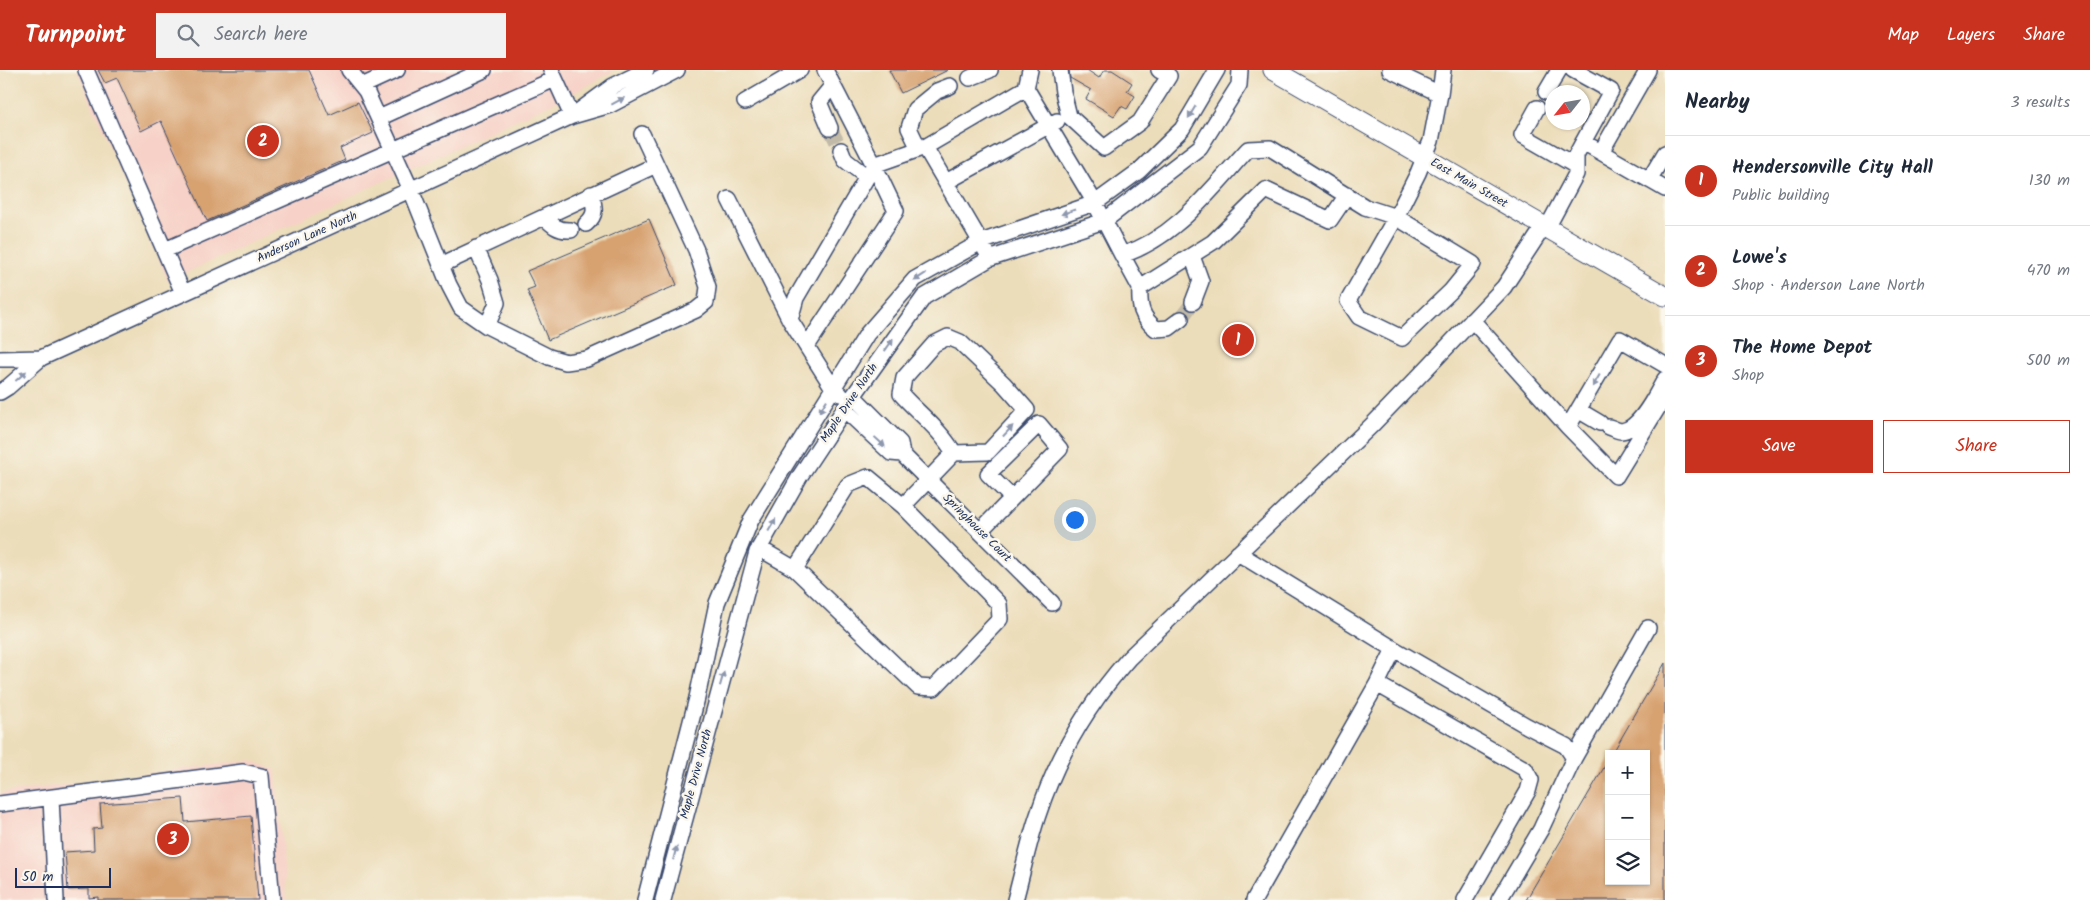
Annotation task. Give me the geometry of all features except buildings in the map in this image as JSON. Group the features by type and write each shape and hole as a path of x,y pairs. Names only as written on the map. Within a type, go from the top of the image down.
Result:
{"main road":[{"name":"East Main Street","path":"1273,70 1665,296"}],"street":[{"path":"86,70 183,293"},
{"path":"349,70 366,91 411,190 441,265 461,308 487,326 549,357 566,362 587,358 696,310 706,302 708,287 696,250 642,134"},
{"path":"362,86 397,70"},
{"path":"378,118 484,70"},
{"name":"Anderson Lane North","path":"572,116 613,86 646,70"},
{"name":"Anderson Lane North","path":"0,392 41,358 572,116 610,105 676,70"},
{"path":"745,102 800,70"},
{"path":"807,346 896,211 871,171 825,70"},
{"path":"970,78 990,70"},
{"path":"1030,70 1026,88 1095,203 1140,288 1139,307 1147,321 1156,329 1169,328 1181,319"},
{"path":"1060,70 1063,92 1070,116 1104,148 1140,122 1169,76 1159,70"},
{"name":"Maple Drive North","path":"645,900 696,698 717,603 740,542 751,520 867,334 915,280 981,242 1095,203 1139,171 1182,129 1217,70"},
{"name":"Maple Drive North","path":"663,900 715,702 758,550 800,476 849,402 924,297 989,259 1104,221 1200,147 1239,84 1240,70"},
{"path":"1390,70 1440,94"},
{"path":"1122,255 1137,250 1184,220 1248,149 1270,148 1365,206 1396,217 1473,264 1451,291 1402,338 1358,317 1348,302 1396,217 1425,158 1431,141 1443,70"},
{"path":"1550,85 1559,70"},
{"path":"1015,900 1039,812 1059,760 1081,721 1106,684 1129,658 1372,425 1504,287 1545,227 1576,174 1576,155 1611,91 1573,70"},
{"path":"1604,148 1648,70"},
{"path":"1604,148 1616,139 1656,70"},
{"path":"165,250 461,121 553,74 572,116"},
{"path":"830,128 819,102 833,85"},
{"path":"950,86 937,91 915,109 909,128 946,182 989,259"},
{"path":"790,320 796,298 871,171 922,148 1026,88"},
{"path":"1537,108 1522,135 1576,166"},
{"path":"946,182 1048,125 1070,116"},
{"path":"1583,142 1604,148 1665,189"},
{"path":"841,150 845,160 871,171"},
{"path":"1649,180 1665,153"},
{"path":"441,265 656,165"},
{"path":"1140,288 1213,242 1266,190 1330,220 1347,195"},
{"path":"586,224 593,218 595,209 591,194"},
{"name":"Springhouse Court","path":"729,198 790,320 834,388 849,402 891,453 902,454 1052,603"},
{"path":"544,216 554,227 571,230"},
{"path":"476,248 490,280 497,303 487,326"},
{"path":"1192,256 1201,281 1193,302"},
{"path":"1472,320 1568,427 1616,476 1665,396"},
{"path":"903,506 954,453 988,452 1027,410 1004,384 960,342 948,337 934,344 904,378 901,394 946,439 954,453"},
{"path":"1568,427 1620,339 1665,365"},
{"name":"Anderson Lane North","path":"0,358 41,358"},
{"path":"1578,410 1620,431 1630,428 1638,422 1665,379"},
{"path":"980,531 1060,449 1039,424 988,474 1012,498"},
{"path":"740,542 795,569 918,687 934,688 1000,619 999,604 903,506 868,477 848,484 795,569"},
{"path":"1238,553 1394,649 1527,726 1566,746 1574,758"},
{"path":"1499,900 1541,829 1574,758 1648,628"},
{"path":"1254,900 1377,684 1394,649"},
{"path":"1377,684 1525,769 1531,780 1528,791 1465,900"},
{"path":"696,698 715,702"},
{"path":"0,804 243,772 261,776 272,900"},
{"path":"51,798 56,900"}],"shaded area":[{"path":"77,70 615,70 576,92 168,281"},
{"path":"250,760 276,770 287,900 0,900 0,793"}],"tunnel":[{"path":"830,128 841,150"},
{"path":"1181,319 1193,302"}],"place":[{"name":"Lowe's","path":"263,141"},
{"name":"Hendersonville City Hall","path":"1238,340"},
{"name":"The Home Depot","path":"173,839"}]}
